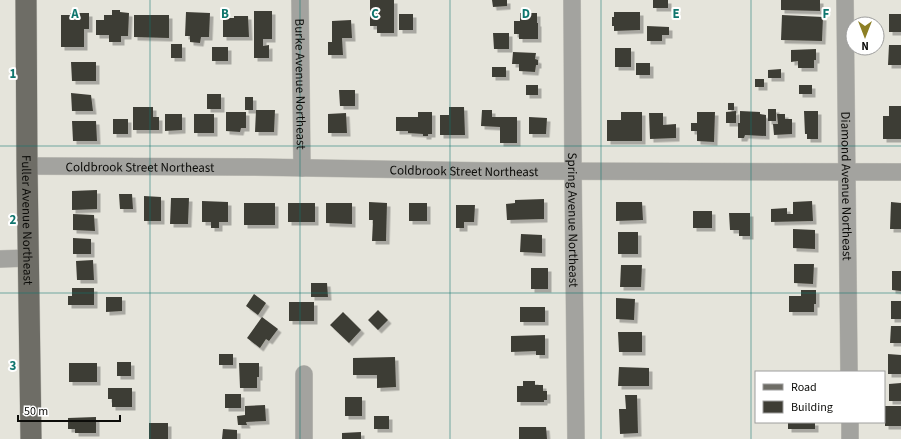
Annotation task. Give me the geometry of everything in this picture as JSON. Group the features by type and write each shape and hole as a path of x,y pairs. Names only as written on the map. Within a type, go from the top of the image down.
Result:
{"main road":[{"name":"Fuller Avenue Northeast","path":"26,0 31,439"}],"street":[{"name":"Burke Avenue Northeast","path":"300,0 302,168"},
{"name":"Spring Avenue Northeast","path":"572,0 576,439"},
{"name":"Diamond Avenue Northeast","path":"845,0 849,371"},
{"name":"Coldbrook Street Northeast","path":"27,166 489,171 901,172"},
{"path":"0,259 28,258"},
{"path":"304,374 304,439"},
{"path":"850,423 850,439"}],"building":[{"path":"370,0 394,0 394,33 377,33 377,26 370,26"},
{"path":"492,0 507,0 507,6 493,7"},
{"path":"653,0 668,0 668,8 653,8"},
{"path":"781,0 820,0 820,11 781,10"},
{"path":"112,10 120,10 120,12 129,13 128,36 121,36 121,42 109,42 109,35 96,35 96,20 104,20 104,15 112,15"},
{"path":"254,11 272,11 272,39 263,39 263,46 269,45 269,58 254,58"},
{"path":"186,12 210,13 209,37 201,37 200,43 190,42 190,36 185,36"},
{"path":"614,12 640,12 640,30 614,31 614,26 612,26 612,17 614,17"},
{"path":"70,13 89,13 89,29 84,29 84,47 61,47 61,15 70,15"},
{"path":"520,13 537,13 538,39 519,39 519,34 514,34 514,21 520,21"},
{"path":"399,14 413,14 413,30 399,30"},
{"path":"889,14 901,14 901,32 889,32"},
{"path":"134,15 169,15 169,38 134,37"},
{"path":"782,15 823,17 822,41 781,40"},
{"path":"234,16 248,16 249,37 223,37 223,18 234,18"},
{"path":"351,20 352,38 342,38 343,55 328,55 328,42 332,42 332,21"},
{"path":"647,26 669,27 669,35 662,35 662,41 647,41"},
{"path":"493,33 509,33 509,49 494,49"},
{"path":"171,44 182,44 182,58 171,58"},
{"path":"889,45 901,45 901,65 888,65"},
{"path":"212,47 228,47 228,61 212,61"},
{"path":"615,48 631,48 631,67 615,67"},
{"path":"816,49 814,68 798,68 798,61 791,62 791,50"},
{"path":"513,52 536,53 535,59 538,60 538,65 536,65 535,72 519,71 519,64 512,64"},
{"path":"71,62 96,62 96,81 72,81"},
{"path":"636,63 650,63 650,75 636,75"},
{"path":"492,67 506,67 506,77 492,77"},
{"path":"781,69 781,78 768,78 768,70"},
{"path":"755,79 764,79 764,87 755,87"},
{"path":"526,85 538,85 538,95 526,95"},
{"path":"799,85 812,85 812,94 799,94"},
{"path":"339,90 355,90 355,106 340,106"},
{"path":"71,93 91,95 93,111 72,111"},
{"path":"207,94 221,94 221,109 207,109"},
{"path":"245,97 253,97 253,110 245,110"},
{"path":"728,103 734,103 734,110 728,110"},
{"path":"889,106 901,106 901,139 883,139 883,116 889,116"},
{"path":"133,107 153,107 153,117 159,117 159,130 133,130"},
{"path":"449,107 464,107 465,135 440,135 440,115 449,115"},
{"path":"768,109 776,109 776,121 768,121"},
{"path":"256,110 275,110 274,132 255,132"},
{"path":"482,110 492,110 492,117 517,117 517,143 500,143 500,127 481,126"},
{"path":"736,111 736,123 726,123 726,112"},
{"path":"740,111 760,112 760,114 766,115 766,136 745,135 744,138 738,138"},
{"path":"804,111 818,111 818,139 807,139 807,134 805,134"},
{"path":"226,112 246,112 246,128 241,128 240,132 226,131"},
{"path":"418,112 432,112 432,134 423,136 423,134 408,133 408,131 396,131 396,117 418,117"},
{"path":"621,112 642,112 642,141 607,141 607,120 621,120"},
{"path":"697,112 715,112 714,142 697,141 697,131 691,131 691,123 697,123"},
{"path":"346,113 347,133 328,133 328,114"},
{"path":"649,113 663,113 663,125 676,124 676,138 650,139"},
{"path":"165,114 182,114 182,130 165,131"},
{"path":"194,114 214,114 214,133 194,133"},
{"path":"777,114 785,114 785,119 792,119 792,134 774,135 773,124 778,124"},
{"path":"529,117 547,118 546,134 529,134"},
{"path":"113,119 128,119 128,134 113,134"},
{"path":"72,121 96,121 97,141 73,141"},
{"path":"97,190 97,209 72,210 72,191"},
{"path":"119,194 132,194 133,209 120,209"},
{"path":"144,196 161,197 161,221 144,221"},
{"path":"171,198 189,198 188,224 170,224"},
{"path":"544,199 544,219 507,220 506,204 515,203 515,200"},
{"path":"202,201 228,202 228,222 219,222 219,228 211,228 211,222 202,222"},
{"path":"812,201 813,221 771,222 771,209 787,208 787,214 793,214 793,202"},
{"path":"369,202 387,203 386,241 372,241 373,220 369,220"},
{"path":"616,202 642,202 643,220 616,221"},
{"path":"891,202 901,203 901,229 890,229"},
{"path":"244,203 275,203 275,225 244,225"},
{"path":"288,203 315,203 315,222 288,222"},
{"path":"326,203 352,203 352,224 326,223"},
{"path":"409,203 427,203 427,221 409,221"},
{"path":"456,205 475,205 474,222 464,222 464,228 456,228"},
{"path":"693,211 712,211 712,228 693,228"},
{"path":"729,213 750,213 750,236 739,236 739,230 730,230"},
{"path":"73,214 94,215 95,231 73,230"},
{"path":"793,229 815,230 815,249 793,248"},
{"path":"618,232 638,232 638,254 618,254"},
{"path":"521,234 542,235 542,253 520,252"},
{"path":"73,238 91,239 91,254 73,254"},
{"path":"93,260 94,280 77,280 76,261"},
{"path":"794,264 814,264 813,284 794,283"},
{"path":"621,265 642,265 641,287 620,287"},
{"path":"531,268 548,268 548,289 531,289"},
{"path":"892,271 901,271 901,291 892,290"},
{"path":"311,283 327,283 328,297 311,297"},
{"path":"72,288 94,288 94,305 68,305 68,296 72,296"},
{"path":"801,290 816,290 816,304 814,304 814,312 789,312 789,296 801,296"},
{"path":"254,294 266,303 258,315 246,306"},
{"path":"106,297 122,297 122,311 106,312"},
{"path":"616,298 635,299 634,320 616,319"},
{"path":"891,301 901,301 901,319 891,319"},
{"path":"289,302 314,302 314,321 289,321"},
{"path":"520,307 545,307 545,322 520,322"},
{"path":"378,310 388,320 378,330 368,320"},
{"path":"343,312 361,330 349,343 330,325"},
{"path":"262,317 278,329 269,341 266,339 260,348 247,338"},
{"path":"891,326 901,326 901,343 890,343"},
{"path":"618,332 642,332 642,352 619,352"},
{"path":"545,335 545,355 536,355 536,351 511,352 511,336"},
{"path":"219,354 233,354 233,365 219,365"},
{"path":"888,354 901,355 901,374 888,374"},
{"path":"395,357 396,387 377,388 377,375 353,375 353,358"},
{"path":"117,362 131,362 131,376 117,376"},
{"path":"69,363 97,363 97,382 69,382"},
{"path":"239,363 259,363 257,388 240,388"},
{"path":"619,367 649,368 649,386 618,386"},
{"path":"523,381 535,381 535,385 543,385 543,391 547,391 547,400 544,400 544,402 517,402 517,386 523,386"},
{"path":"901,383 901,401 889,401 889,384"},
{"path":"108,388 132,388 132,407 112,407 112,399 108,399"},
{"path":"225,394 241,394 241,408 225,408"},
{"path":"625,395 637,395 638,433 620,434 619,409 626,409"},
{"path":"345,397 362,397 362,416 345,416"},
{"path":"265,405 266,421 246,422 247,425 238,425 237,416 245,415 245,406"},
{"path":"885,406 901,406 901,426 885,426"},
{"path":"374,416 389,416 389,429 374,429"},
{"path":"96,417 96,433 75,433 75,429 68,429 68,418"},
{"path":"149,423 168,423 168,439 149,439"},
{"path":"788,423 815,423 815,429 788,429"},
{"path":"519,427 546,427 547,439 519,439"},
{"path":"223,429 237,430 237,439 222,439"},
{"path":"361,432 361,439 342,439 342,433"}]}
